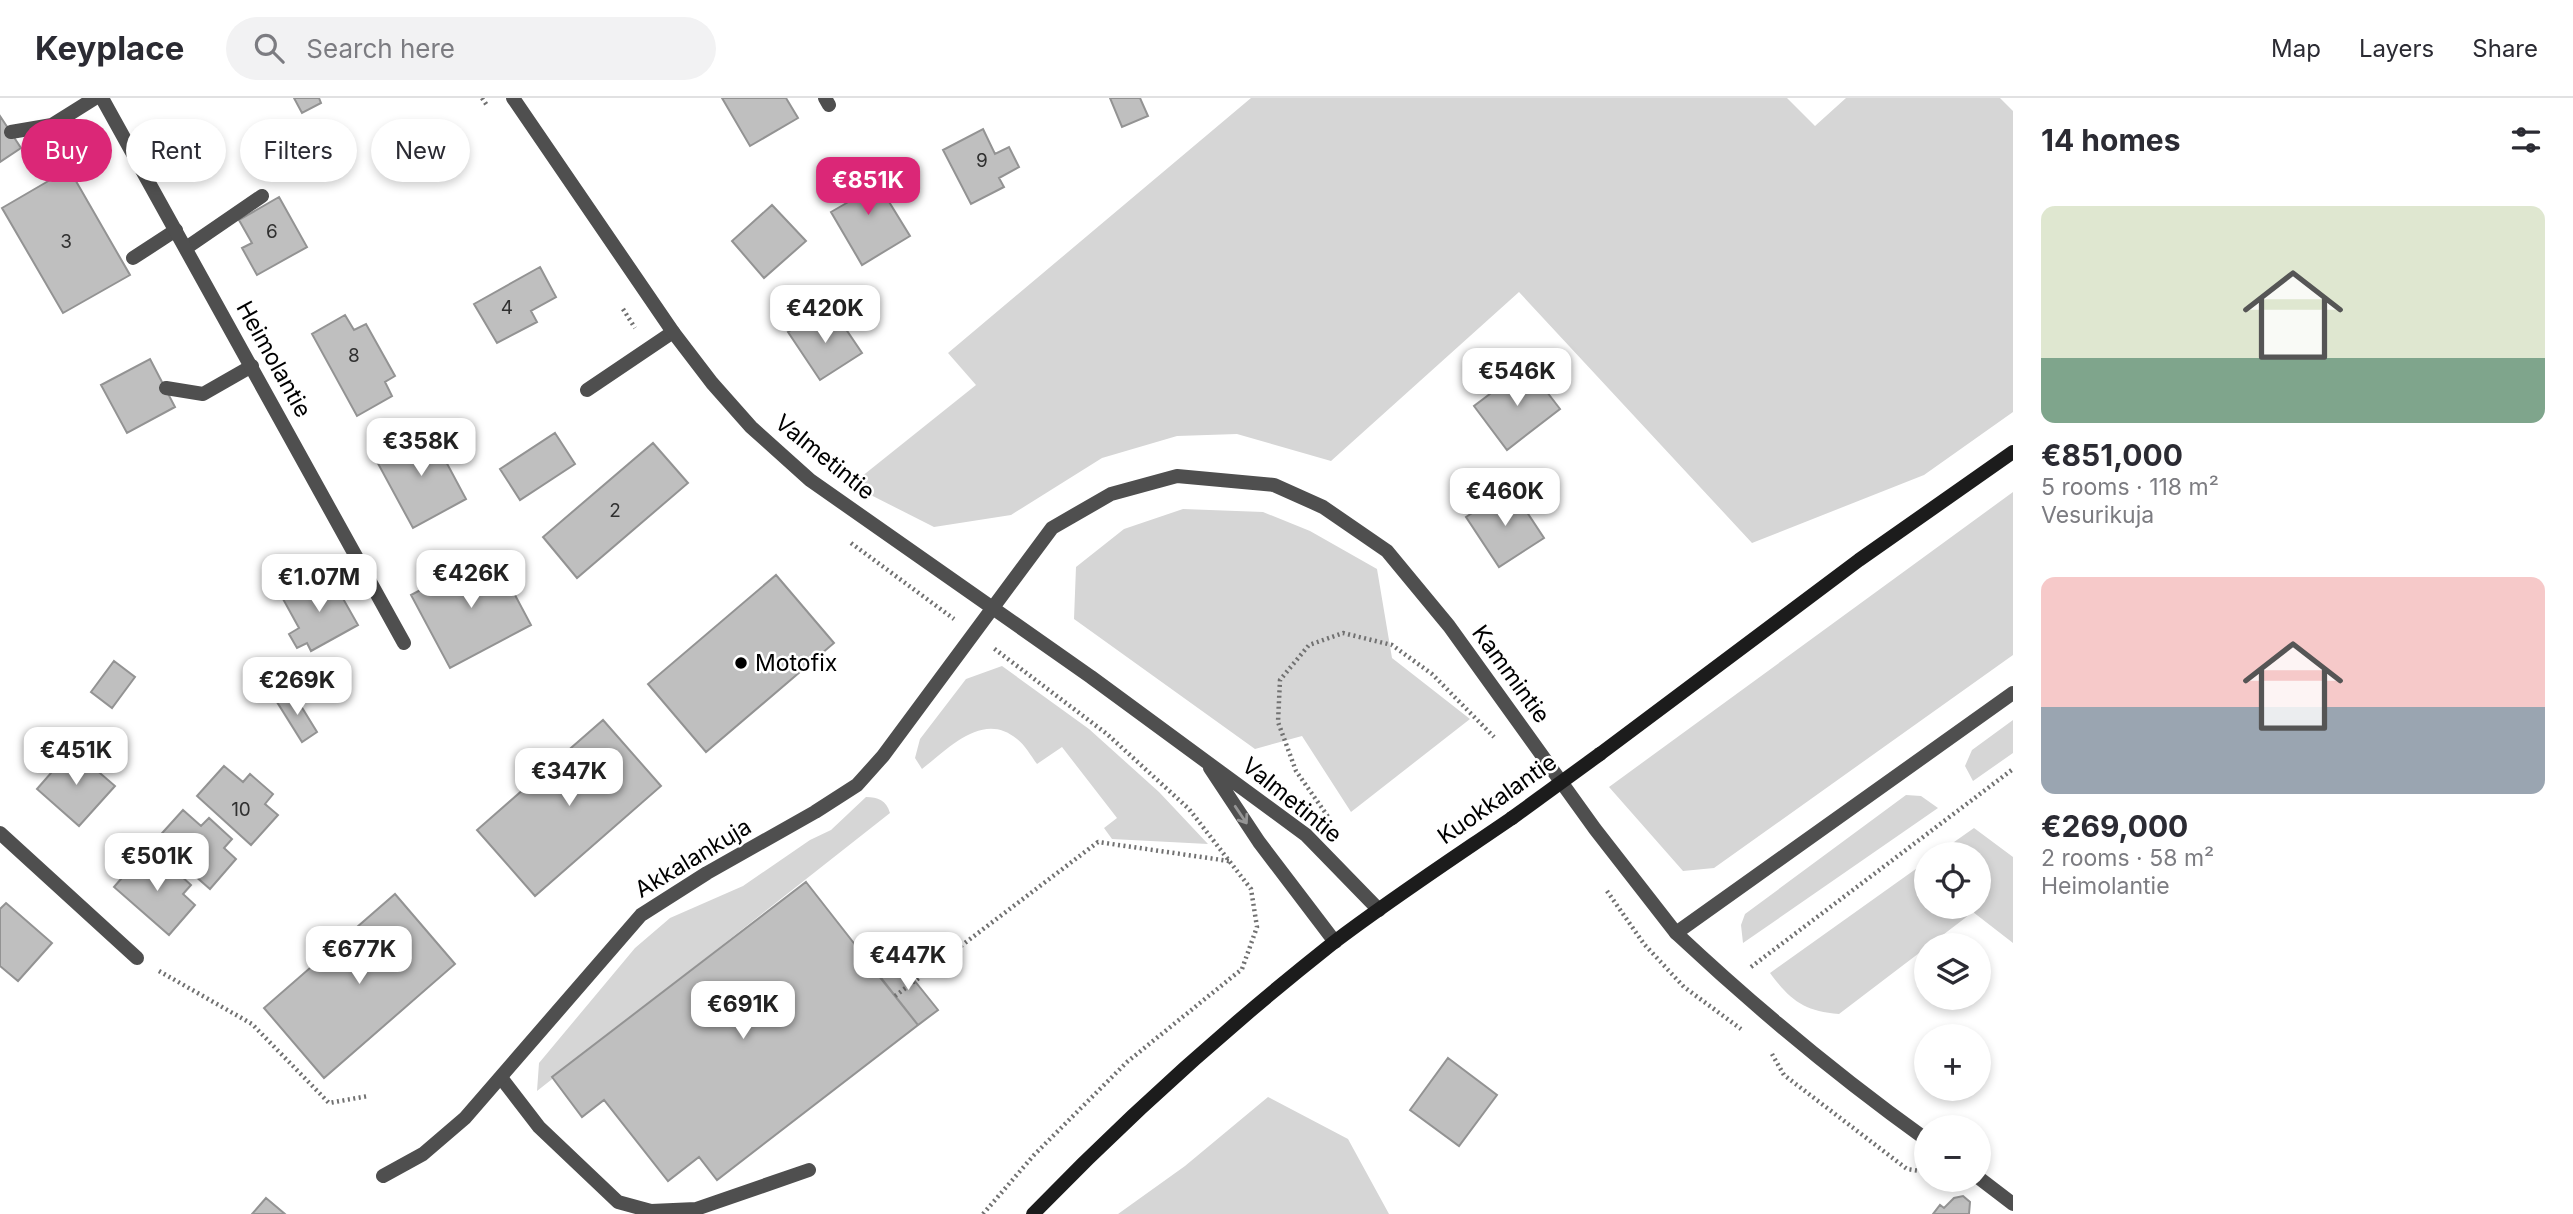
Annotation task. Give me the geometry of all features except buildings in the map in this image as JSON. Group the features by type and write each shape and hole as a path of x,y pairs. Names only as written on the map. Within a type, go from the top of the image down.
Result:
{"main road":[{"name":"Kuokkalantie","path":"1033,1214 1104,1141 1186,1066 1335,942 1601,754 1859,561 2013,452"}],"street":[{"path":"11,132 52,125 95,98"},
{"name":"Heimolantie","path":"102,98 404,643"},
{"name":"Valmetintie","path":"513,98 673,332 743,418 810,480 994,608 1307,835 1379,910"},
{"path":"186,248 262,196"},
{"path":"133,258 176,230"},
{"path":"587,390 673,332"},
{"path":"166,388 203,394 252,366"},
{"name":"Kammintie","path":"994,608 1052,528 1111,494 1177,476 1274,485 1323,508 1387,551 1449,626 1595,829 1676,933 1731,984 1858,1091 1914,1131"},
{"name":"Akkalankuja","path":"383,1176 424,1154 465,1118 502,1079 641,915 856,785 883,756 994,608"},
{"path":"1676,933 2013,694"},
{"name":"Valmetintie","path":"1203,758 1259,842 1335,942"},
{"path":"0,833 136,958"},
{"path":"502,1079 538,1127 618,1202 651,1211 696,1209 808,1170"},
{"path":"1991,1187 2013,1204"}],"path":[{"path":"1307,835 1329,818 1296,771 1278,722 1280,680 1309,645 1343,633 1392,645 1432,674 1495,738"},
{"path":"1755,963 2013,769"},
{"path":"895,996 1098,842 1229,860"},
{"path":"983,1214 1034,1155 1127,1062 1242,969 1257,927 1251,889"},
{"path":"1649,950 1684,987 1750,1036"},
{"path":"136,958 252,1024 329,1103 368,1096"},
{"path":"1761,1045 1772,1053 1784,1075 1907,1169 1914,1170"}],"shaded area":[{"path":"1251,98 1787,98 1815,126 1846,98 2000,98 2013,111 2013,412 1924,475 1752,543 1519,292 1331,461 1237,434 1177,436 1102,458 1011,515 934,527 851,485 976,385 948,353"},
{"path":"2013,492 2013,655 1714,868 1683,871 1609,787"},
{"path":"1183,509 1263,512 1310,531 1377,569 1392,658 1470,719 1351,812 1302,736 1255,749 1074,619 1076,567 1124,529"},
{"path":"1002,666 1089,729 1159,792 1208,844 1112,839 1104,828 1117,818 1062,747 1037,764 1020,741 1004,731 979,730 966,736 922,769 915,758 920,739 966,679"},
{"path":"2013,720 2013,753 1973,781 1965,766 1972,750"},
{"path":"1906,795 1921,796 1938,808 1743,943 1741,925 1745,914"},
{"path":"866,797 881,800 890,813 537,1091 539,1063 635,948 670,918 743,886 810,840 831,830"},
{"path":"1974,828 2013,857 2013,943 1982,919 1991,919 1991,842 1954,842"},
{"path":"1914,870 1914,919 1964,919 1945,933 1914,933 1914,957 1839,1014 1816,1010 1799,1003 1770,973"},
{"path":"1268,1097 1348,1139 1389,1214 1118,1214 1185,1166"}],"place":[{"name":"Motofix","path":"741,663"}]}
